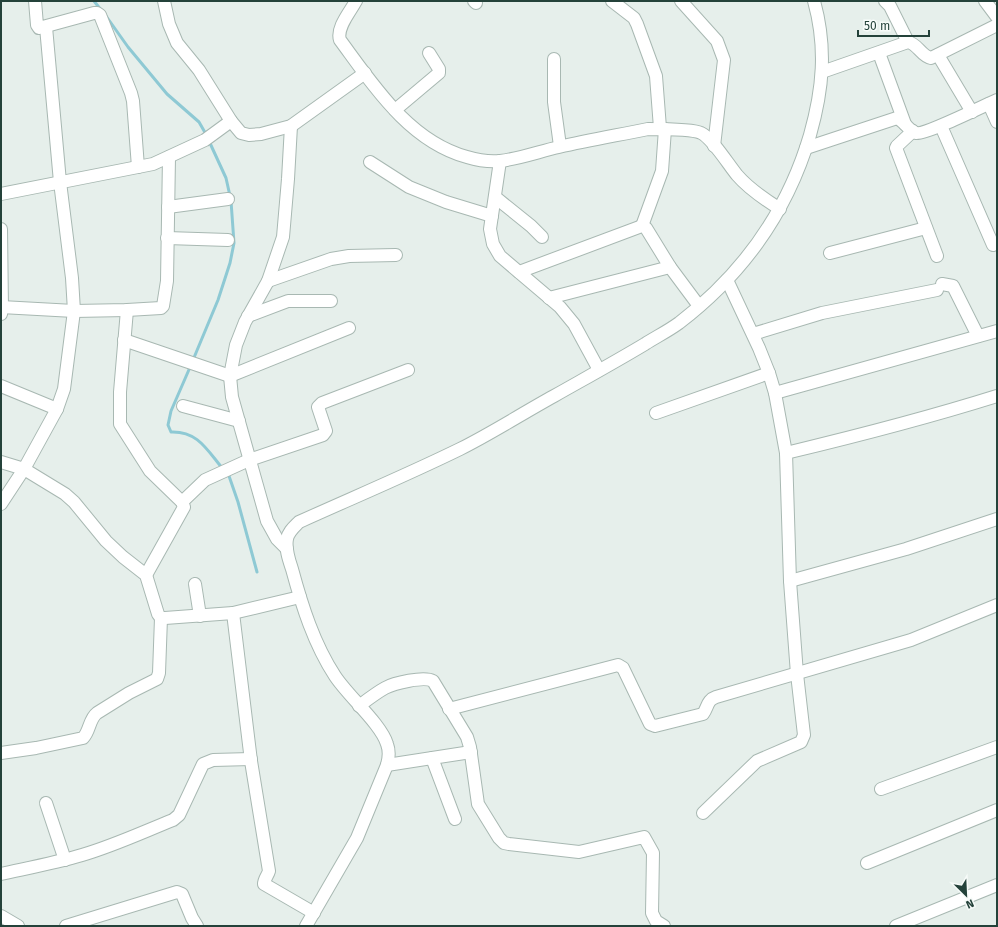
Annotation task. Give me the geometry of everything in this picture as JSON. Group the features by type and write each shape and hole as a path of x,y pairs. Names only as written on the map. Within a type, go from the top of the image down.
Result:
{"street":[{"path":"36,1 37,25 39,28 94,13 100,15 133,101 138,168"},
{"path":"164,1 169,24 178,43 199,70 231,121 241,133 248,135 261,134 290,126 365,73"},
{"path":"356,1 341,27 339,37 365,73 395,110 420,134 451,153 477,160 500,161 560,146 648,129 699,132 704,135 714,146 749,188 761,198 780,209"},
{"path":"519,272 642,226 662,171 662,129 656,76 638,24 634,18 612,1"},
{"path":"680,1 717,41 724,60 714,146"},
{"path":"306,926 357,838 390,756 387,743 380,730 336,678 320,648 300,597 287,549 287,539 291,529 299,522 462,448 599,370 677,324 727,280 757,245 780,209 806,148 814,118 822,72 822,50 814,1"},
{"path":"885,1 890,6 908,42 912,43 927,57 931,58 997,25"},
{"path":"985,1 997,17"},
{"path":"1,504 24,469 57,409 64,388 74,311 72,270 60,182 46,27"},
{"path":"822,72 908,42"},
{"path":"395,110 440,73 429,53"},
{"path":"878,53 909,127"},
{"path":"938,55 972,112"},
{"path":"554,59 554,102 560,146"},
{"path":"806,148 895,118 899,119 916,133 921,133 941,126 993,102 997,122"},
{"path":"1,194 153,164 207,139 231,121"},
{"path":"287,549 277,539 267,521 232,397 230,376 236,345 248,316 268,281 283,237 288,179 290,126"},
{"path":"941,126 993,245"},
{"path":"909,127 896,148 937,256"},
{"path":"1,229 2,310 157,310 163,306 167,281 169,156"},
{"path":"500,161 490,229 493,244 500,256 560,307 574,324 599,370"},
{"path":"370,162 409,187 446,202 492,216"},
{"path":"495,197 531,226 542,237"},
{"path":"168,207 228,199"},
{"path":"642,226 646,228 670,267 699,306"},
{"path":"830,253 926,228"},
{"path":"167,238 228,240"},
{"path":"268,281 331,259 349,256 396,254"},
{"path":"549,298 670,267"},
{"path":"703,813 757,761 803,740 804,735 797,674 790,581 786,453 775,393 769,373 753,334 727,280"},
{"path":"753,334 822,313 940,287 952,286 978,336"},
{"path":"248,316 288,302 331,301"},
{"path":"127,310 120,392 121,427 150,471 182,502 184,509 146,575"},
{"path":"124,340 230,376 349,328"},
{"path":"775,393 997,331"},
{"path":"182,502 206,480 249,460 321,437 326,431 318,408 322,403 408,370"},
{"path":"656,413 769,373"},
{"path":"1,386 57,409"},
{"path":"786,453 870,433 997,396"},
{"path":"183,406 239,421"},
{"path":"1,462 24,469 65,494 81,510 106,541 146,575 158,614 161,618 160,673 157,679 95,714 84,738 36,748 1,752"},
{"path":"790,581 906,549 997,519"},
{"path":"195,584 200,616"},
{"path":"161,618 233,613 300,597"},
{"path":"449,709 618,665 623,668 650,724 653,726 703,714 707,703 712,699 911,640 997,605"},
{"path":"233,613 251,759 269,871 264,884 314,913"},
{"path":"359,706 390,685 426,678 433,681 466,737 471,752 478,804 499,838 504,843 576,852 645,838 652,850 653,856 652,913 656,921 664,926"},
{"path":"881,789 997,747"},
{"path":"387,765 471,752"},
{"path":"432,758 455,819"},
{"path":"1,874 65,860 118,843 176,818 179,815 202,766 205,763 213,760 251,759"},
{"path":"46,803 65,860"},
{"path":"867,863 997,810"},
{"path":"896,926 997,885"},
{"path":"66,926 177,892 182,894 197,926"},
{"path":"1,916 18,926"}],"waterway":[{"path":"94,1 101,10"},
{"path":"106,16 128,47 167,94 199,122 207,136"},
{"path":"209,141 226,178 230,196"},
{"path":"193,360 218,300 230,263 234,243 231,201"},
{"path":"191,365 171,411 168,425 171,432 180,433 195,438 207,449 223,469"},
{"path":"226,473 229,476 238,502 257,572"}]}
